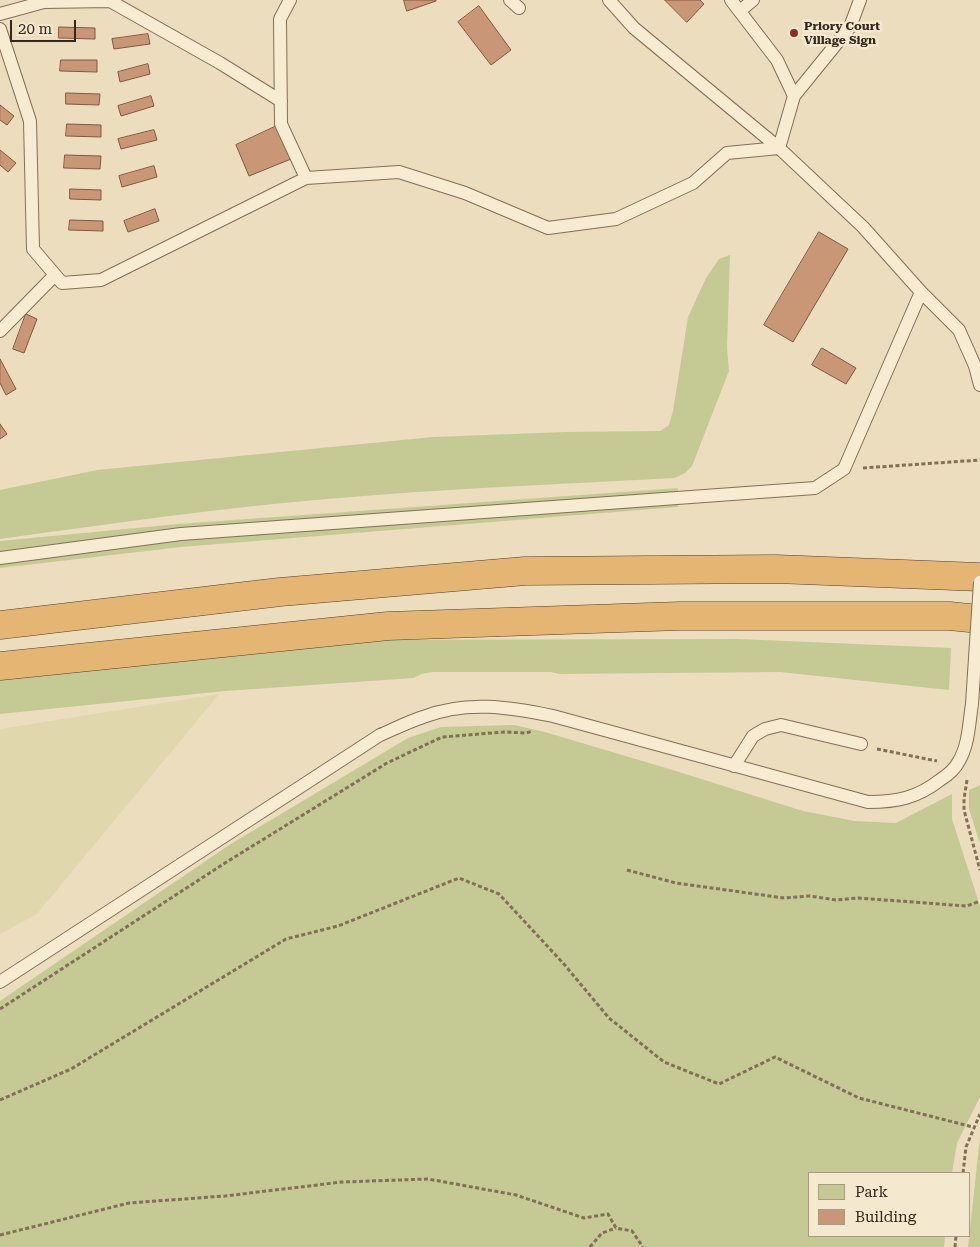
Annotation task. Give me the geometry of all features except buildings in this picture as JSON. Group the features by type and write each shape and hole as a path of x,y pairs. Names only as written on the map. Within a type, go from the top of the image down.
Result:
{"highway":[{"path":"0,625 280,592 526,571 776,569 980,577"},
{"path":"0,666 388,626 680,616 949,616 980,619"}],"lane":[{"path":"290,0 280,20 282,124 306,178"},
{"path":"609,0 634,28 779,148 863,227 921,292 959,330 975,366 980,385"},
{"path":"731,0 778,60 794,96"},
{"path":"740,11 752,0"},
{"path":"779,148 794,96 850,27 860,0"},
{"path":"0,14 44,2 110,1 281,101"},
{"path":"0,29 5,61 30,121 32,249 62,283 101,280 306,178 399,172 465,193 548,228 616,219 693,183 727,154 779,148"},
{"path":"0,332 55,275"},
{"path":"0,558 180,534 815,488 844,469 921,292"},
{"path":"0,982 380,735 424,716 454,708 483,706 519,709 553,716 868,802 890,802 911,798 932,787 951,772 960,760 967,738 972,704 980,582"},
{"path":"734,766 753,736 765,729 781,725 860,744"}],"path":[{"path":"844,469 980,460"},
{"path":"0,1008 225,862 387,763 442,738 505,732 526,734 538,729 553,716"},
{"path":"860,744 932,761 960,760"},
{"path":"968,777 964,810 980,870"},
{"path":"627,870 676,883 784,898 810,896 836,900 858,898 966,906 980,901"},
{"path":"0,1100 71,1069 286,939 338,926 459,878 499,894 563,963 609,1018 664,1062 719,1084 775,1057 859,1098 973,1127"},
{"path":"963,1172 966,1147 980,1114"},
{"path":"0,1235 129,1203 225,1196 342,1182 428,1179 516,1195 584,1218 608,1214 616,1228"},
{"path":"590,1247 602,1233 616,1228 632,1231 643,1247"}],"shaded area":[{"path":"219,694 37,914 0,934 0,729"}],"green space":[{"path":"730,255 727,348 729,371 692,466 685,473 675,478 370,495 245,507 0,539 0,490 97,470 433,437 565,432 660,431 669,425 673,411 688,317 706,278 719,259"},
{"path":"678,488 678,507 181,547 0,568 0,541 178,524"},
{"path":"738,639 951,648 949,690 780,672 559,674 551,672 432,672 421,674 414,678 225,691 0,714 0,677 296,640"},
{"path":"514,725 545,732 803,811 855,821 896,823 952,794 952,819 980,906 980,1097 957,1143 952,1172 808,1172 808,1237 945,1237 944,1247 0,1247 0,1001 229,845 408,738 441,727"},
{"path":"980,785 980,844 969,809 969,790"},
{"path":"980,1137 980,1247 968,1247"}],"place":[{"name":"Priory Court Village Sign","path":"794,33"}]}
